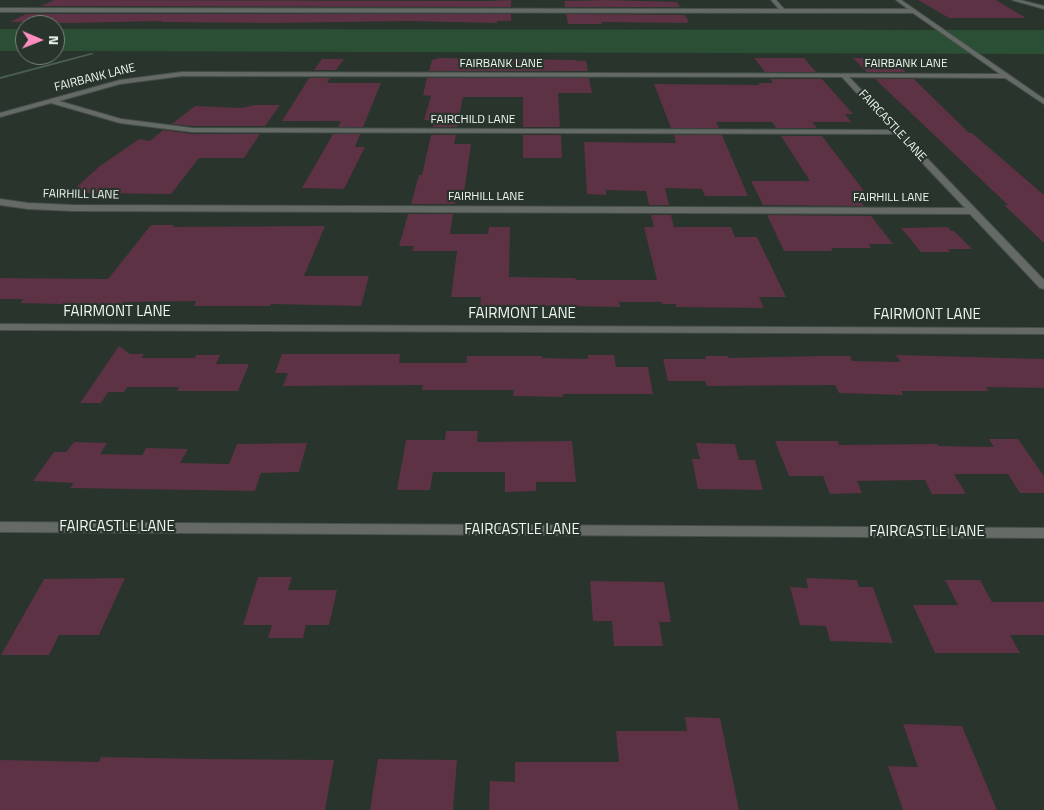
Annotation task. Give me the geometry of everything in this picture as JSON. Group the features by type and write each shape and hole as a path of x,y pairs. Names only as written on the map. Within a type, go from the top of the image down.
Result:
{"street":[{"path":"773,0 783,11"},
{"path":"898,0 1044,102"},
{"path":"1014,0 1044,8"},
{"path":"143,10 155,2"},
{"path":"0,10 914,11"},
{"name":"FAIRBANK LANE","path":"0,115 128,80 182,74 1007,76"},
{"name":"FAIRCASTLE LANE","path":"844,76 1044,286"},
{"name":"FAIRCHILD LANE","path":"52,100 120,122 192,130 898,132"},
{"name":"FAIRHILL LANE","path":"0,202 28,206 73,208 972,211"},
{"name":"FAIRMONT LANE","path":"0,327 1044,331"},
{"name":"FAIRCASTLE LANE","path":"0,527 1044,533"}],"green space":[{"path":"0,29 15,29 15,51 0,51"},
{"path":"65,29 1044,30 1044,54 65,51"}],"building":[{"path":"54,0 511,0 511,7 41,6"},
{"path":"918,0 996,0 1026,18 949,18"},
{"path":"564,1 677,2 680,7 565,7"},
{"path":"511,14 511,21 497,21 497,23 162,21 70,23 65,23 65,15 24,15"},
{"path":"566,14 685,15 689,22 568,24"},
{"path":"439,58 577,60 586,61 588,71 429,71 432,60"},
{"path":"754,58 804,58 816,72 765,72"},
{"path":"853,58 892,58 906,72 867,72"},
{"path":"322,59 344,59 336,70 314,70"},
{"path":"309,78 330,78 327,83 381,83 363,127 338,127 341,121 282,121"},
{"path":"427,78 589,78 592,93 558,93 560,127 523,127 523,97 463,97 457,127 433,127 435,120 424,120 431,96 423,95"},
{"path":"770,79 822,79 853,114 845,114 851,122 812,122 817,128 776,128 772,122 716,122 719,128 671,128 654,84 760,85 758,83 773,83"},
{"path":"875,79 914,79 969,133 972,133 1044,195 1044,243 1004,205 1008,205"},
{"path":"255,105 280,105 265,126 192,126 172,124 195,106 242,108"},
{"path":"163,130 192,134 260,134 244,158 199,158 171,194 70,193 100,166 139,139 150,141"},
{"path":"333,134 360,134 355,147 365,147 344,189 302,188"},
{"path":"431,135 456,135 454,144 471,144 464,193 457,193 455,204 411,204 419,175 422,175"},
{"path":"523,135 561,135 562,158 523,158"},
{"path":"674,135 722,135 748,196 705,196 702,189 665,188 669,205 649,205 646,191 606,190 606,195 587,194 584,142 676,143"},
{"path":"781,136 822,136 864,191 853,191 864,206 763,205 751,181 810,181"},
{"path":"408,214 453,214 450,234 488,234 489,227 510,227 509,277 575,278 576,280 657,280 644,227 654,227 651,215 671,215 674,227 731,227 735,237 757,237 786,297 759,297 764,308 676,307 676,304 662,304 662,302 619,302 620,307 503,305 503,307 480,307 481,297 451,297 457,251 412,251 414,246 399,246"},
{"path":"767,215 871,216 893,244 869,244 871,248 831,248 833,251 784,251"},
{"path":"151,225 174,225 173,227 325,226 304,276 369,276 361,306 271,304 270,306 194,306 196,301 124,302 121,305 96,305 20,303 24,299 0,299 0,278 108,279"},
{"path":"948,227 972,249 948,249 950,252 921,252 901,228"},
{"path":"119,346 130,354 144,354 141,358 195,358 196,355 220,355 216,364 249,364 238,391 177,391 179,387 127,387 124,392 108,392 101,403 80,403"},
{"path":"282,354 400,354 399,363 467,363 467,356 542,356 542,358 588,359 588,355 614,355 616,367 648,367 653,394 563,394 563,397 513,396 514,390 422,390 423,385 283,386 288,373 275,373"},
{"path":"896,355 1044,359 1044,388 986,387 989,391 901,391 903,395 839,393 835,385 707,386 705,381 668,381 663,359 706,359 705,356 728,356 729,358 850,356 852,361 901,362"},
{"path":"446,431 478,431 477,442 572,441 576,482 536,482 536,491 505,492 505,472 433,472 430,490 397,490 406,440 445,440"},
{"path":"989,439 1018,439 1044,476 1044,493 1020,493 1008,474 954,474 966,494 932,494 925,480 857,481 862,493 830,494 823,476 789,476 775,441 838,441 839,445 937,444 938,446 994,447"},
{"path":"74,442 107,443 100,454 142,455 146,448 188,449 180,463 229,464 237,444 307,443 299,472 261,473 255,491 70,488 74,483 33,481 54,452 66,452"},
{"path":"696,443 735,444 739,460 755,460 763,490 698,489 692,459 700,459"},
{"path":"258,577 292,577 288,590 337,590 329,625 306,625 303,638 268,638 272,625 243,625"},
{"path":"125,578 99,635 59,635 49,655 1,655 44,579"},
{"path":"806,578 857,580 859,587 873,587 893,643 830,641 826,626 800,625 790,587 808,588"},
{"path":"945,580 980,580 992,602 1044,602 1044,635 1010,635 1020,653 935,653 913,605 958,605"},
{"path":"590,581 664,582 671,622 659,622 663,646 614,646 612,621 593,621"},
{"path":"685,717 720,718 739,810 489,810 490,781 515,782 515,762 619,762 616,731 687,731"},
{"path":"903,724 962,726 997,810 903,810 888,766 918,767"},
{"path":"101,757 334,760 325,810 0,810 0,760 99,762"},
{"path":"378,759 457,760 453,810 370,810"}],"waterway":[{"path":"0,78 92,54"}]}
